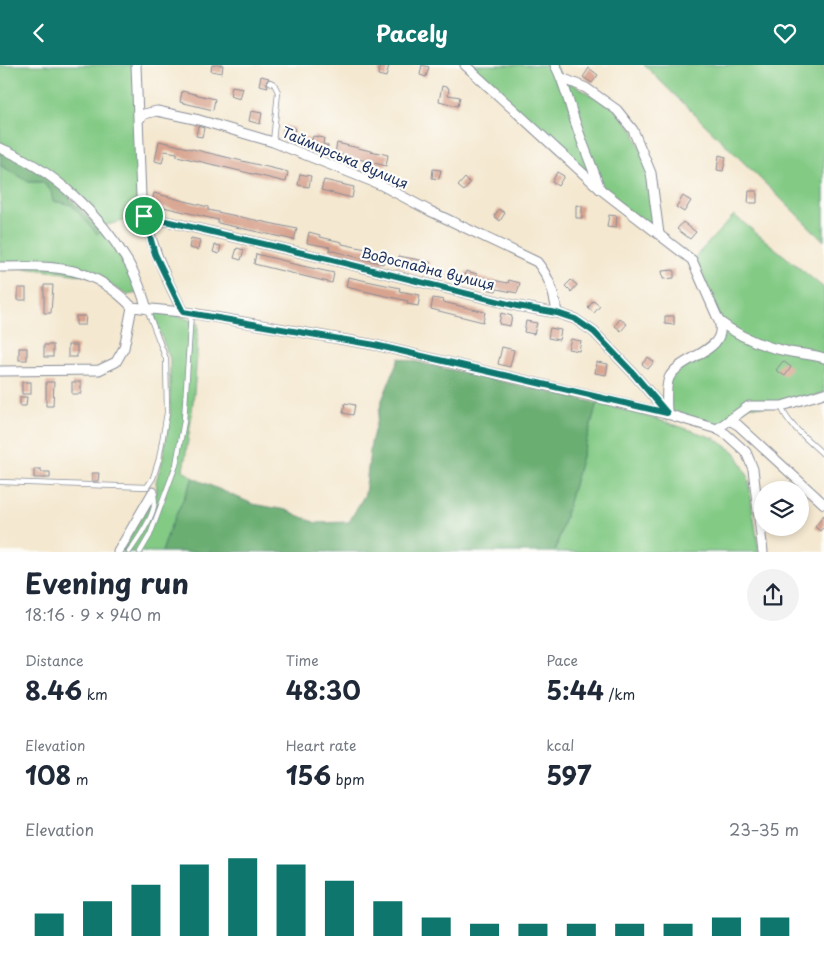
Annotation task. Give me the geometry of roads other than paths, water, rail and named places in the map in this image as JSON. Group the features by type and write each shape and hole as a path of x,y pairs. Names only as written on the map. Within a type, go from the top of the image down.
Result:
{"street":[{"path":"136,65 141,197 144,216 155,254 187,313"},
{"path":"465,65 600,189 692,259 719,321 720,335 717,341 676,369 669,379 667,413"},
{"path":"555,65 562,78 576,125 600,189"},
{"path":"562,78 586,88 617,110 633,130 651,173 659,233"},
{"name":"Таймирська вулиця","path":"139,119 144,114 157,111 199,120 273,142 381,185 430,211 537,262 546,273 553,289 557,313"},
{"path":"0,148 21,156 68,190 103,227 128,262 139,283 147,309"},
{"name":"Водоспадна вулиця","path":"144,216 517,306 557,313 575,319 594,332 633,373 667,413"},
{"path":"0,267 50,267 73,271 106,284 120,294 132,307 187,313 375,345 667,413 717,429 726,434 746,452 753,469 763,552"},
{"path":"0,371 99,370 116,362 124,348 132,307"},
{"path":"719,321 736,333 761,343 787,352 824,358"},
{"path":"717,429 749,406 782,406 824,393"},
{"path":"729,420 738,425 824,504"},
{"path":"118,552 150,489"}],"lane":[{"path":"270,83 274,84 278,93 273,142"},
{"path":"129,552 139,538 155,507 156,498 150,489 159,459 167,413 166,359 147,309"},
{"path":"140,552 150,535 176,465 184,421 187,313"},
{"path":"782,406 782,412 789,421 824,455"},
{"path":"0,482 150,489"}]}
